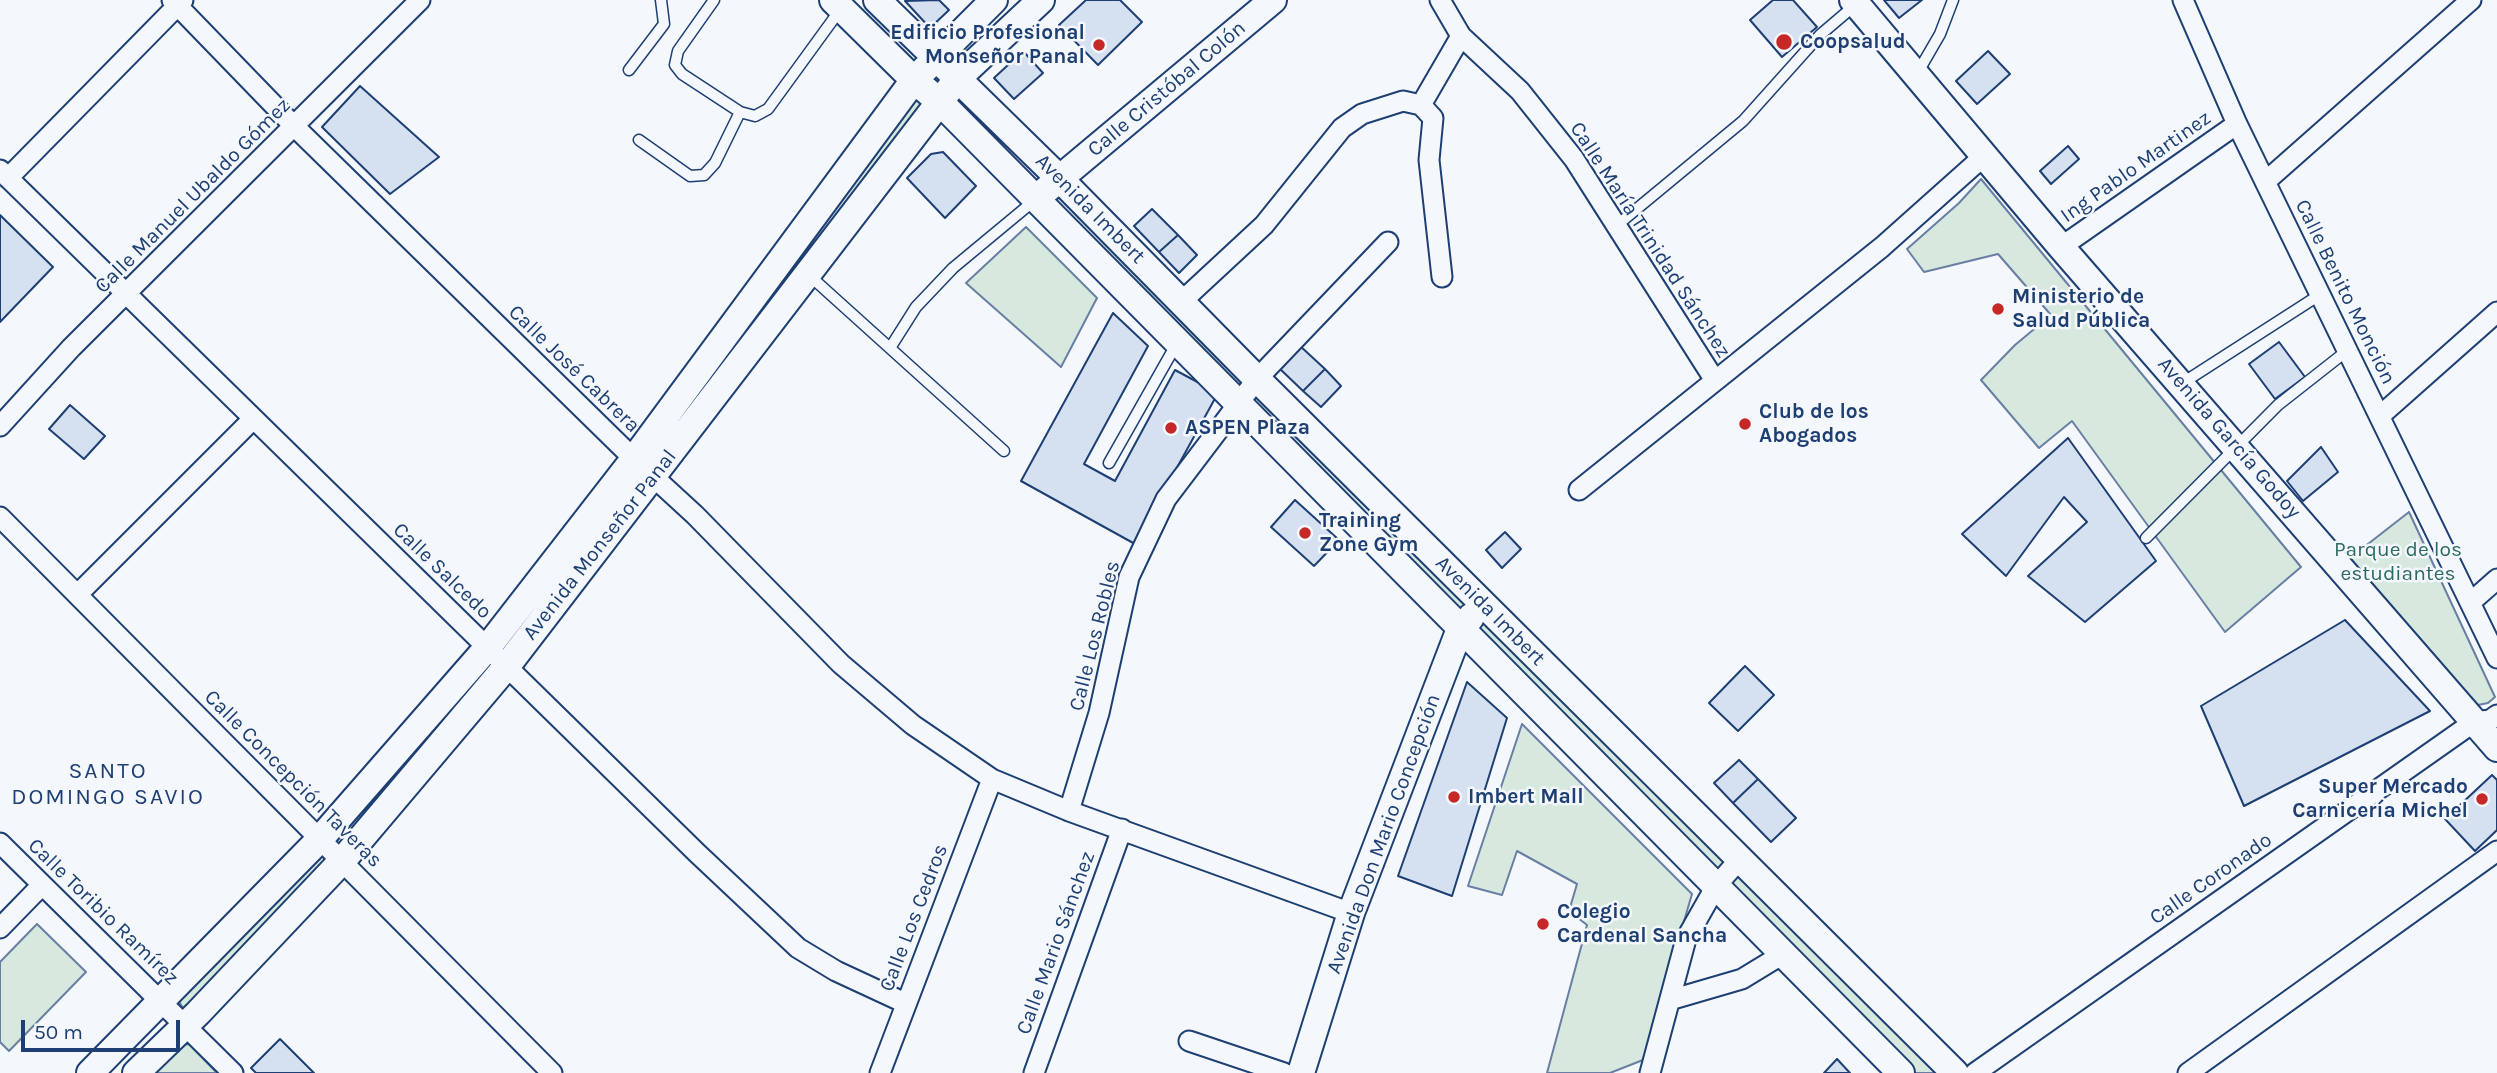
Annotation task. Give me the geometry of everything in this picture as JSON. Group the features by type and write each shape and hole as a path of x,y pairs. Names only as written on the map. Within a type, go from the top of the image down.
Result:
{"main road":[{"name":"Avenida Imbert","path":"877,0 1060,179 1257,379 1955,1073"},
{"name":"Avenida Monseñor Panal","path":"90,1073 320,839 488,646 634,459 914,80 994,0"},
{"name":"Avenida Monseñor Panal","path":"136,1073 342,861 506,667 957,78 1041,0"},
{"name":"Calle Cristóbal Colón","path":"1035,200 1273,0"},
{"name":"Avenida García Godoy","path":"1854,2 2061,247 2237,448 2485,718 2497,748"},
{"name":"Avenida Imbert","path":"837,4 940,102 1901,1073"},
{"name":"Avenida Don Mario Concepción","path":"1301,1073 1351,913 1460,628 1482,603"}],"street":[{"name":"Calle Manuel Ubaldo Gómez","path":"0,426 125,295 420,0"},
{"name":"Calle María Trinidad Sánchez","path":"1440,0 1461,36 1520,91 1574,159 1714,379"},
{"name":"Calle Benito Monción","path":"2183,0 2237,124 2497,658"},
{"path":"2265,182 2471,0"},
{"name":"Calle José Cabrera","path":"177,2 295,127 634,459 695,515 841,664 913,725 992,779 1069,811 1351,913"},
{"path":"4,174 177,2"},
{"path":"1421,105 1461,36"},
{"path":"1181,302 1264,225 1342,128 1386,104 1403,101 1421,105 1433,118 1430,160 1442,277"},
{"name":"Ing Pablo Martinez","path":"2061,247 2237,124"},
{"path":"1579,490 1714,379 1882,247 1984,156"},
{"name":"Calle Salcedo","path":"4,174 125,295 488,646 506,667 798,948 836,971 905,1003"},
{"name":"Calle Los Robles","path":"1069,811 1099,713 1129,577 1166,499 1257,379 1388,242"},
{"path":"2381,415 2497,312"},
{"path":"79,593 253,419"},
{"name":"Calle Concepción Taveras","path":"0,517 79,593 552,1073"},
{"path":"2471,602 2497,579"},
{"name":"Calle Coronado","path":"1975,1073 2485,718"},
{"name":"Calle Los Cedros","path":"880,1073 992,779"},
{"name":"Calle Mario Sánchez","path":"1034,1073 1122,829"},
{"name":"Calle Toribio Ramírez","path":"0,843 233,1073"},
{"path":"2188,1073 2497,851"},
{"path":"1648,1072 1686,939 1716,886 1739,860"},
{"path":"0,928 42,885"},
{"path":"1670,1000 1742,979 1783,954"},
{"path":"1189,1041 1284,1073"}],"lane":[{"path":"629,70 664,24 661,0"},
{"path":"714,0 677,51 675,65 682,74 740,112 755,116 768,109 837,4"},
{"path":"1916,75 1940,34 1953,0"},
{"path":"1616,226 1743,121 1820,35 1854,2"},
{"path":"639,140 690,176 704,175 715,163 740,112"},
{"path":"890,348 916,307 953,268 1035,200"},
{"path":"808,274 1004,451"},
{"path":"2181,384 2321,294"},
{"path":"1109,463 1177,343"},
{"path":"2146,538 2278,405 2348,350"}],"green space":[{"path":"912,90 933,105 690,423 644,454"},
{"path":"1981,179 2301,567 2225,632 2072,421 2039,448 1981,380 2015,345 2051,315 1998,254 1924,272 1907,249 1959,203"},
{"path":"1058,191 1249,381 1235,394 1045,200"},
{"path":"1026,227 1097,298 1061,367 966,283"},
{"path":"1260,395 1469,603 1456,617 1246,404"},
{"name":"Parque de los estudiantes","path":"2409,512 2495,697 2488,703 2478,705 2350,558"},
{"path":"1483,616 1727,859 1713,874 1471,629"},
{"path":"1522,724 1692,894 1643,1060 1610,1073 1547,1073 1587,925 1569,911 1577,884 1517,851 1502,895 1468,886"},
{"path":"318,854 331,862 185,1011 176,997"},
{"path":"1737,871 1943,1073 1913,1073 1728,885"},
{"path":"37,924 86,972 9,1051 0,1042 0,962"},
{"path":"189,1044 217,1073 151,1073 179,1045"}],"building":[{"path":"939,0 949,10 930,28 905,1"},
{"name":"Edificio Profesional Monseñor Panal","path":"1086,0 1120,0 1142,22 1098,65 1059,25"},
{"name":"Coopsalud","path":"1773,0 1793,0 1817,27 1782,57 1750,20"},
{"path":"1884,0 1922,0 1899,18"},
{"path":"1023,51 1043,73 1014,99 994,78"},
{"path":"1988,51 2010,74 1977,104 1956,81"},
{"path":"360,86 439,157 390,194 322,127"},
{"path":"2068,146 2079,159 2051,184 2040,171"},
{"path":"943,152 976,186 945,218 907,178 931,154"},
{"path":"1152,209 1178,235 1159,252 1134,226"},
{"path":"0,215 53,267 0,322"},
{"path":"1178,235 1197,255 1179,273 1159,252"},
{"name":"ASPEN Plaza","path":"1113,313 1148,346 1084,464 1115,481 1175,370 1218,393 1135,544 1021,481"},
{"path":"2279,342 2305,377 2275,399 2249,364"},
{"path":"1299,345 1325,369 1303,391 1278,367"},
{"path":"1325,369 1341,386 1321,407 1303,391"},
{"path":"70,405 105,436 84,459 49,429"},
{"path":"2068,438 2156,561 2085,622 2028,576 2087,522 2064,497 2006,576 1962,534"},
{"path":"2321,447 2338,472 2303,501 2287,481"},
{"name":"Training Zone Gym","path":"1295,500 1339,540 1314,566 1271,527"},
{"path":"1505,532 1521,549 1502,568 1486,550"},
{"path":"2345,620 2430,711 2244,806 2201,706"},
{"path":"1745,666 1774,695 1738,731 1709,703"},
{"name":"Imbert Mall","path":"1467,682 1507,718 1452,896 1398,876"},
{"path":"1739,760 1758,779 1733,803 1714,783"},
{"name":"Super Mercado Carnicería Michel","path":"2492,775 2497,780 2497,830 2475,851 2445,819"},
{"path":"1758,779 1796,818 1771,842 1733,803"},
{"path":"280,1039 314,1073 256,1073 251,1068"},
{"path":"1837,1059 1850,1073 1824,1073"}],"place":[{"name":"Coopsalud","path":"1784,42"},
{"name":"Edificio Profesional Monseñor Panal","path":"1099,45"},
{"name":"Ministerio de Salud Pública","path":"1998,309"},
{"name":"Club de los Abogados","path":"1745,424"},
{"name":"ASPEN Plaza","path":"1171,428"},
{"name":"Training Zone Gym","path":"1305,533"},
{"name":"Imbert Mall","path":"1454,797"},
{"name":"Super Mercado Carnicería Michel","path":"2482,799"},
{"name":"Colegio Cardenal Sancha","path":"1543,924"}],"district":[{"name":"SANTO DOMINGO SAVIO","path":"108,784"}]}
